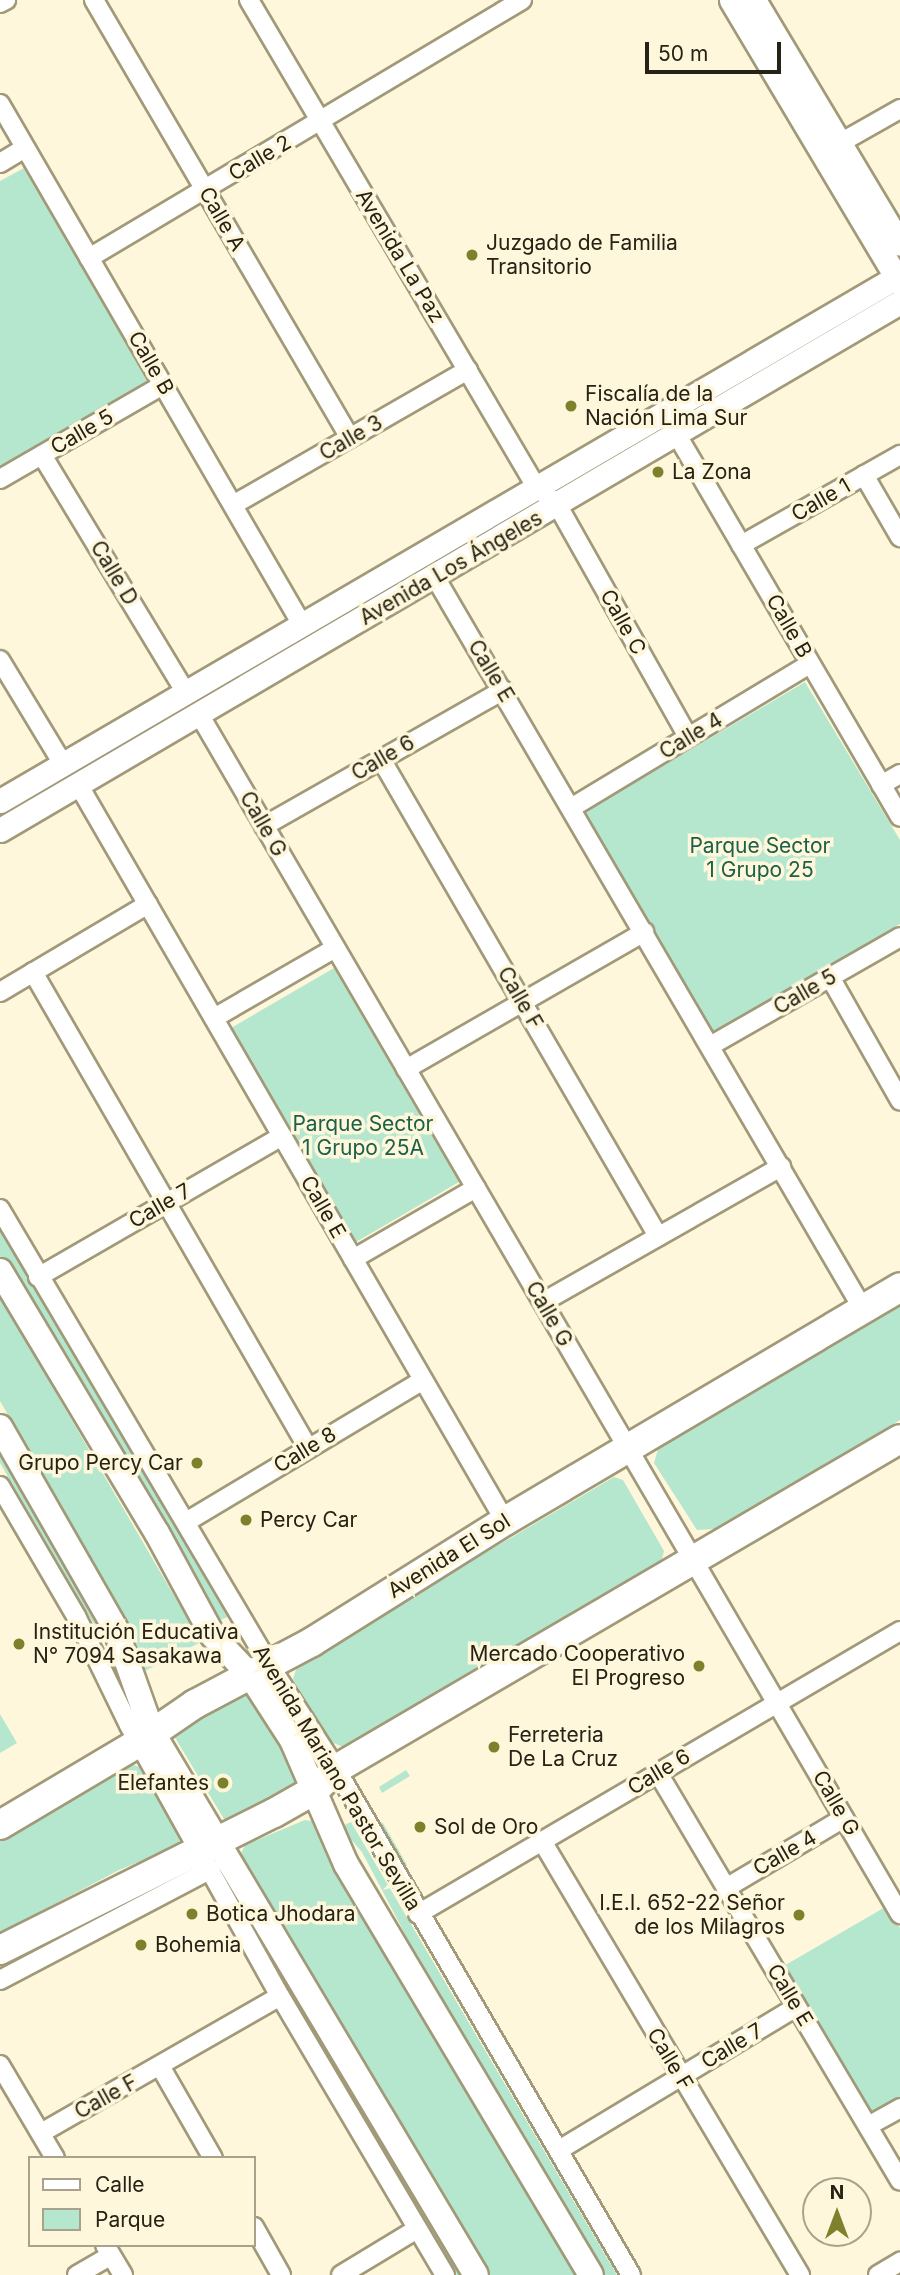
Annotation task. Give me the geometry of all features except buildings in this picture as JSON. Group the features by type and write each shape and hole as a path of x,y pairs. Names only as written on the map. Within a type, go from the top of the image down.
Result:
{"main road":[{"name":"Avenida Mariano Pastor Sevilla","path":"0,1271 157,1533 213,1636 260,1671 316,1789 346,1864 591,2275"},
{"name":"Avenida El Sol","path":"0,1825 900,1287"},
{"path":"0,1427 115,1628 145,1738 210,1854 476,2275"},
{"path":"0,1951 210,1854 316,1789 336,1769 692,1564 900,1439"}],"street":[{"path":"0,3 6,0"},
{"name":"Calle A","path":"94,0 349,438"},
{"name":"Avenida La Paz","path":"249,0 536,485 558,506"},
{"name":"Calle 2","path":"89,258 522,0"},
{"path":"731,0 899,278"},
{"path":"754,0 900,244"},
{"name":"Calle B","path":"0,104 301,622"},
{"path":"840,143 900,108"},
{"path":"0,163 26,148"},
{"name":"Avenida Los Ángeles","path":"0,801 536,485 899,278"},
{"name":"Avenida Los Ángeles","path":"0,830 558,506 900,302"},
{"name":"Calle 3","path":"233,505 468,370"},
{"name":"Calle 5","path":"0,479 163,385"},
{"name":"Calle B","path":"677,435 900,817"},
{"name":"Calle D","path":"42,455 185,691"},
{"name":"Calle 1","path":"741,545 900,455"},
{"path":"864,475 900,537"},
{"name":"Calle C","path":"558,506 688,737"},
{"name":"Calle E","path":"435,577 863,1309"},
{"path":"0,660 63,764"},
{"name":"Calle 4","path":"571,808 810,664"},
{"name":"Calle 6","path":"264,826 503,690"},
{"name":"Calle G","path":"199,714 628,1448 692,1564 900,1913"},
{"name":"Calle F","path":"381,759 658,1236"},
{"path":"881,785 900,774"},
{"name":"Calle E","path":"78,784 505,1521"},
{"path":"0,992 148,904"},
{"path":"406,1069 644,932"},
{"name":"Calle 5","path":"710,1046 900,937"},
{"path":"214,1018 335,948"},
{"path":"33,972 308,1448"},
{"path":"830,977 900,1100"},
{"name":"Calle 7","path":"38,1276 282,1136"},
{"path":"543,1302 780,1167"},
{"path":"353,1259 476,1188"},
{"name":"Avenida Mariano Pastor Sevilla","path":"0,1209 186,1522 260,1671 336,1769 418,1914 631,2275"},
{"name":"Calle 8","path":"186,1522 423,1380"},
{"path":"0,1486 145,1738"},
{"name":"Calle 6","path":"418,1914 899,1633"},
{"name":"Calle E","path":"658,1773 900,2181"},
{"name":"Calle 4","path":"726,1888 844,1818"},
{"name":"Calle F","path":"542,1841 800,2275"},
{"path":"0,1980 210,1854 280,1996 445,2275"},
{"name":"Calle F","path":"41,2133 280,1996"},
{"name":"Calle 7","path":"559,2150 796,2007"},
{"path":"0,2064 54,2156"},
{"path":"160,2066 213,2156"},
{"path":"868,2126 900,2108"},
{"path":"341,2275 417,2229"},
{"path":"256,2231 281,2275"},
{"path":"77,2275 108,2250 123,2275"},
{"path":"878,2275 900,2262"}],"green space":[{"path":"24,168 148,382 0,467 0,181"},
{"name":"Parque Sector 1 Grupo 25","path":"805,682 900,840 900,924 714,1035 585,812"},
{"name":"Parque Sector 1 Grupo 25A","path":"334,968 459,1182 356,1242 231,1028"},
{"path":"0,1229 230,1616 215,1622 0,1256"},
{"path":"0,1297 201,1642 141,1673 122,1613 0,1401"},
{"path":"900,1305 900,1420 715,1529 697,1530 654,1463 658,1449"},
{"path":"0,1445 112,1638 123,1674 0,1463"},
{"path":"614,1477 623,1480 664,1551 662,1560 343,1747 329,1741 293,1679 298,1663"},
{"path":"244,1694 254,1694 305,1782 227,1824 174,1736"},
{"path":"0,1714 17,1743 0,1753"},
{"path":"130,1764 140,1767 179,1836 180,1845 119,1870 0,1933 0,1839"},
{"path":"406,1770 410,1776 382,1793 379,1787"},
{"path":"305,1820 312,1821 582,2275 487,2275 240,1856 245,1845"},
{"path":"374,1821 383,1823 407,1865 403,1871"},
{"path":"351,1822 617,2275 602,2275 439,1999 362,1852 340,1827"},
{"path":"234,1884 464,2275 453,2275 226,1888"},
{"path":"887,1906 900,1928 900,2097 868,2115 782,1967"}],"place":[{"name":"Juzgado de Familia Transitorio","path":"472,255"},
{"name":"Fiscalía de la Nación Lima Sur","path":"571,406"},
{"name":"La Zona","path":"658,472"},
{"name":"Grupo Percy Car","path":"197,1463"},
{"name":"Percy Car","path":"246,1520"},
{"name":"Institución Educativa N° 7094 Sasakawa","path":"19,1644"},
{"name":"Mercado Cooperativo El Progreso","path":"699,1666"},
{"name":"Ferreteria De La Cruz","path":"494,1747"},
{"name":"Elefantes","path":"223,1783"},
{"name":"Sol de Oro","path":"420,1827"},
{"name":"Botica Jhodara","path":"192,1914"},
{"name":"I.E.I. 652-22 Señor de los Milagros","path":"799,1915"},
{"name":"Bohemia","path":"141,1945"}]}
